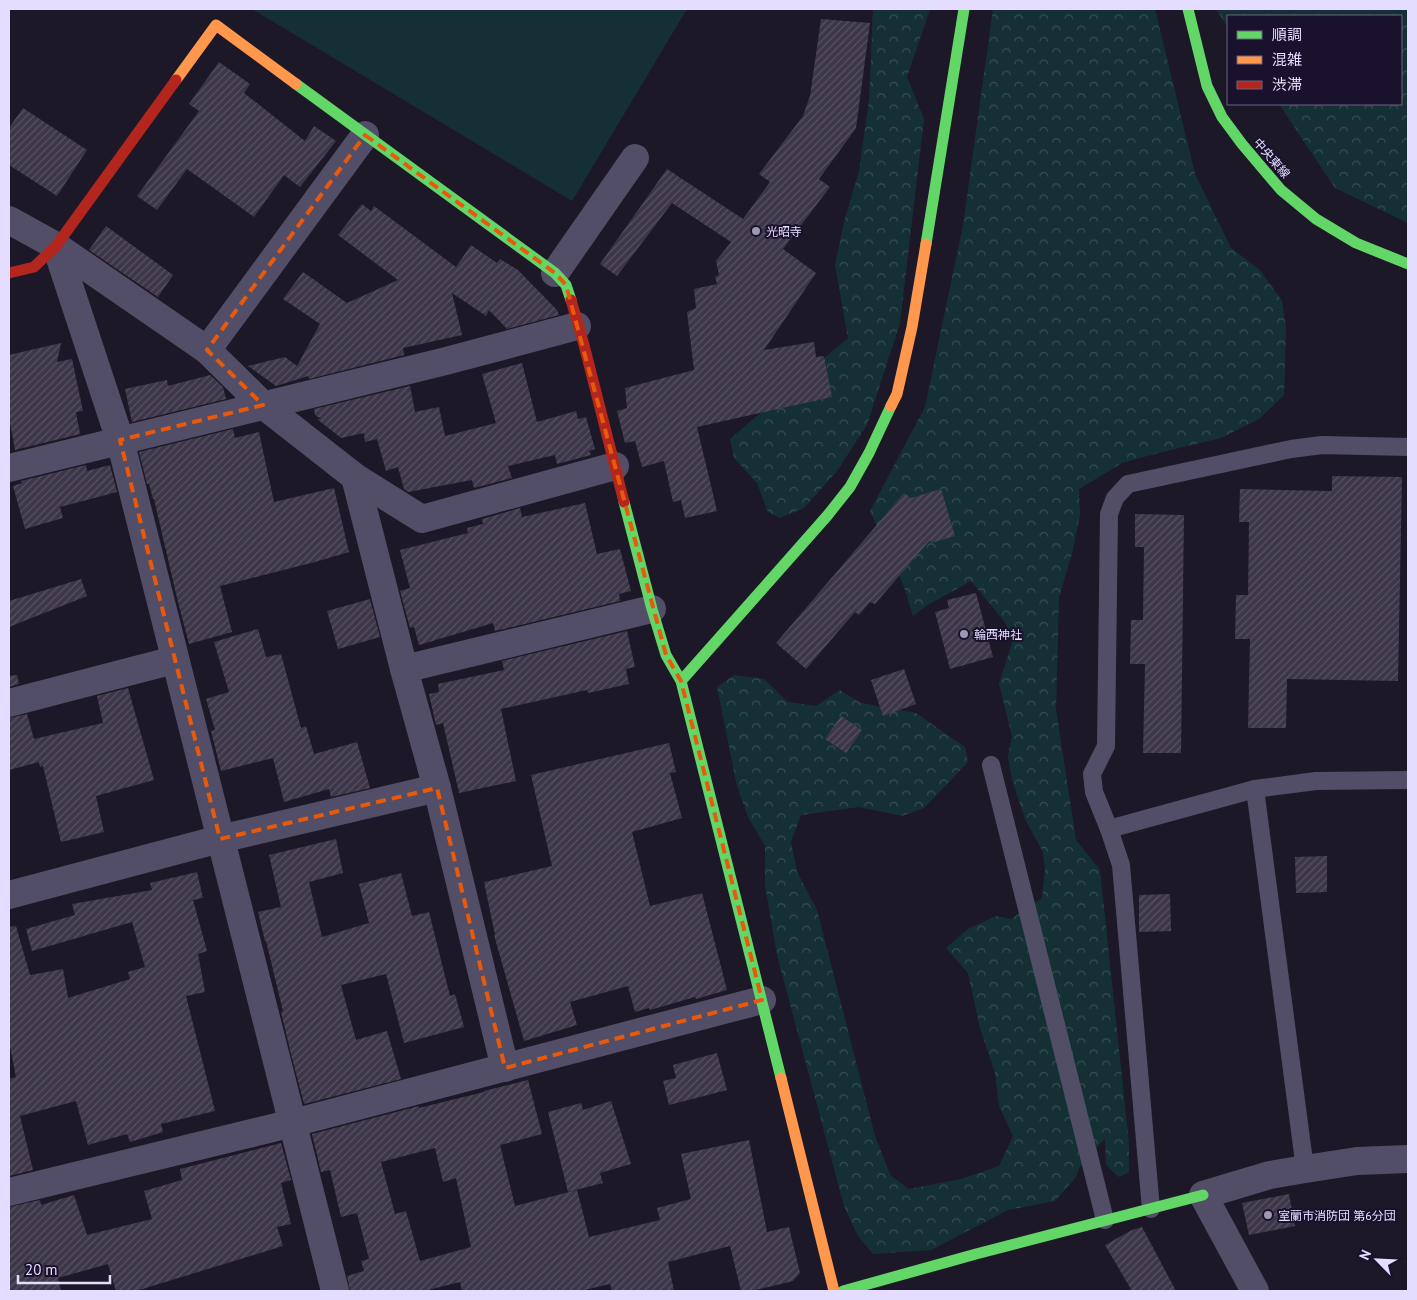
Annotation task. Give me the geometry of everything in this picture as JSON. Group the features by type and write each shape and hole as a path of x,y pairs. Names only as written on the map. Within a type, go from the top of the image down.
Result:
{"street":[{"path":"681,681 828,516 850,487 869,453 897,394 912,327 964,9"},
{"name":"中央東線","path":"1188,9 1207,86 1222,117 1281,190 1316,219 1356,243 1408,264"},
{"path":"9,273 34,267 56,246 216,25 555,273 566,285 584,345 652,609 666,655 681,681 834,1291"},
{"path":"207,350 365,135"},
{"path":"555,273 635,158"},
{"path":"9,220 56,246 207,350 262,406 355,477 422,519 616,466"},
{"path":"56,246 120,440 174,660 335,1291"},
{"path":"9,468 446,361 577,326"},
{"path":"355,477 404,669 437,788 505,1068"},
{"path":"404,669 652,609"},
{"path":"9,703 174,660"},
{"path":"9,894 220,839 437,788"},
{"path":"9,1192 293,1123 762,1000"},
{"path":"843,1291 1270,1176 1357,1161 1408,1159"},
{"path":"1203,1195 1255,1291"}],"lane":[{"path":"1151,1209 1121,865 1110,828 1094,792 1092,774 1106,746 1109,514 1115,498 1128,484 1291,449 1322,445 1408,448"},
{"path":"991,765 1105,1220"},
{"path":"1110,828 1255,789 1316,781 1408,780"},
{"path":"1255,789 1305,1169"}],"highlighted area":[{"path":"365,135 555,273 566,285 666,655 681,681 762,1000 505,1068 437,788 220,839 120,440 263,405 207,350"}],"green space":[{"path":"252,9 687,9 572,201"},
{"path":"873,9 930,9 907,77 924,119 900,323 867,425 837,471 804,508 780,518 768,512 757,483 734,458 730,439 848,338 835,265 844,222 859,171 869,100"},
{"path":"993,9 1155,9 1195,174 1231,248 1260,270 1282,301 1286,329 1284,395 1259,419 1221,438 1122,463 1079,489 1080,515 1072,554 1059,597 1056,709 1076,840 1100,870 1129,1144 1129,1172 1119,1177 1106,1165 1105,1138 1079,1168 1076,1177 1055,1201 1008,1210 931,1250 873,1254 858,1236 844,1206 777,955 765,885 765,846 748,817 737,786 717,687 734,675 764,679 788,702 816,706 840,690 861,703 916,713 965,747 968,762 924,808 902,816 859,807 801,815 791,842 797,872 817,910 875,1136 891,1176 909,1189 961,1179 999,1166 1013,1136 999,1106 995,1073 980,1028 968,973 946,948 968,929 996,916 1011,919 1042,898 1045,871 1043,852 1025,819 1012,780 1008,756 1012,736 999,684 1012,643 1005,622 971,581 926,606 913,616 904,587 870,511 925,407 963,225"},
{"path":"1216,9 1408,9 1408,223 1335,188 1280,105 1402,105 1402,15 1227,15 1227,26"}],"building":[{"name":"光昭寺","path":"821,19 870,23 856,128 819,179 830,187 783,249 816,273 764,350 814,342 816,357 824,356 832,397 697,427 717,511 685,518 681,500 673,502 664,461 642,467 635,441 625,443 617,411 627,408 625,388 694,370 687,312 696,308 694,289 717,284 715,277 719,275 716,261 731,242 672,203 617,276 600,264 667,169 743,219 770,182 759,174 803,116 810,96"},
{"path":"219,62 250,84 244,93 305,141 314,126 336,141 300,187 284,175 254,217 187,169 157,210 137,196 199,111 189,104"},
{"path":"23,108 87,150 57,196 9,165 9,128"},
{"path":"362,204 371,211 374,206 456,267 471,245 497,263 500,259 518,270 557,310 559,315 507,329 489,310 486,316 452,293 462,335 403,348 404,355 309,379 308,376 276,386 248,366 285,357 297,366 320,324 283,299 303,272 347,303 398,280 338,235"},
{"path":"106,226 173,275 158,297 89,250"},
{"path":"61,343 57,362 72,359 83,411 76,412 80,434 15,450 9,417 9,355"},
{"path":"522,363 537,422 576,411 578,419 586,417 595,449 589,451 591,455 557,464 555,455 508,466 512,478 474,488 472,480 408,492 404,489 398,467 386,471 377,439 365,442 364,433 341,438 317,419 321,419 315,415 314,409 410,386 415,412 439,407 445,436 496,423 482,374"},
{"path":"210,375 223,387 226,399 132,422 125,389 167,380 168,386"},
{"path":"233,429 235,438 259,432 274,502 334,488 349,552 220,586 232,632 189,644 154,499 149,484 147,484 139,452"},
{"path":"86,465 87,471 110,465 117,492 60,507 63,518 25,529 13,486 22,483 21,481"},
{"path":"1332,476 1402,477 1398,681 1287,679 1286,728 1248,728 1250,639 1235,639 1236,595 1248,595 1249,522 1239,522 1240,489 1332,491"},
{"path":"941,489 955,536 931,543 930,540 875,604 870,602 859,615 855,612 806,669 776,643 904,493 911,498"},
{"path":"585,503 597,554 620,549 631,591 619,594 620,601 495,631 493,623 419,645 414,627 410,628 400,591 410,588 400,550 468,533 467,528 483,524 482,519 520,508 522,517"},
{"path":"1135,514 1184,515 1181,753 1143,753 1145,664 1130,664 1131,620 1143,620 1144,547 1135,547"},
{"path":"81,579 87,596 9,627 9,601"},
{"name":"輪西神社","path":"976,593 993,657 950,669 935,612 949,608 947,600"},
{"path":"370,599 380,637 338,649 327,611"},
{"path":"258,629 266,657 281,654 301,728 306,726 314,754 357,742 370,788 331,797 329,789 284,802 273,758 221,771 211,731 215,730 206,699 229,692 214,642"},
{"path":"627,631 635,667 626,669 629,684 588,693 587,690 501,709 516,781 459,793 443,723 436,725 429,694 439,692 438,684 504,670 502,661"},
{"path":"904,669 916,704 883,716 871,680"},
{"path":"17,675 19,684 9,687 9,676"},
{"path":"128,688 154,780 96,796 104,832 61,842 43,766 40,767 39,762 9,770 9,718 27,714 34,739 103,723 97,696"},
{"path":"841,716 862,730 846,753 825,739"},
{"path":"669,743 676,772 670,773 682,818 632,832 650,906 702,893 727,990 650,1010 649,1008 635,1012 628,986 570,1002 577,1025 524,1041 494,935 484,882 552,866 531,775"},
{"path":"336,839 343,873 309,882 322,937 369,923 359,884 401,873 412,916 429,912 450,996 455,994 464,1027 404,1043 386,974 341,985 356,1040 387,1031 401,1079 304,1104 258,912 281,907 269,855"},
{"path":"1327,856 1327,892 1296,893 1295,857"},
{"path":"197,872 203,898 193,900 207,951 198,954 205,992 186,996 215,1111 161,1124 163,1132 130,1142 127,1134 88,1145 76,1101 20,1116 33,1170 9,1176 9,1079 16,1077 9,1042 9,927 16,926 30,975 63,969 68,998 130,979 128,972 145,967 132,922 32,951 26,929 75,915 72,904 152,890 150,883"},
{"path":"1170,894 1171,931 1139,932 1139,895"},
{"path":"717,1053 727,1090 669,1105 663,1081 676,1078 673,1065"},
{"path":"528,1080 542,1134 500,1145 515,1206 577,1190 589,1237 660,1220 657,1208 691,1199 681,1154 749,1140 767,1232 789,1227 800,1273 793,1281 751,1291 741,1291 730,1246 668,1262 674,1291 612,1291 610,1284 580,1291 462,1291 460,1282 424,1291 350,1291 347,1276 364,1271 361,1261 369,1259 357,1213 341,1217 330,1170 321,1172 312,1134","holes":["435,1148 443,1182 456,1178 471,1247 420,1261 406,1211 395,1214 381,1162"]},
{"path":"611,1101 631,1164 600,1173 603,1183 568,1192 548,1112 581,1103 583,1110"},
{"path":"281,1143 291,1180 281,1183 291,1224 277,1227 283,1246 136,1291 116,1291 108,1264 58,1278 61,1291 9,1291 9,1207 40,1200 41,1205 74,1195 87,1235 152,1219 144,1191 182,1180 180,1169"},
{"name":"室蘭市消防団 第6分団","path":"1289,1194 1295,1226 1249,1235 1242,1203"},
{"path":"1142,1227 1176,1291 1132,1291 1105,1245 1132,1230"}],"traffic: fast":[{"path":"926,244 964,9"},
{"path":"1188,9 1207,86 1222,117 1281,190 1316,219 1356,243 1408,264"},
{"path":"296,84 555,273 566,285 571,300"},
{"path":"681,681 827,516 850,487 869,453 891,406"},
{"path":"624,502 666,655 681,681 781,1078"},
{"path":"843,1291 1203,1195"}],"traffic: slow":[{"path":"176,80 216,25 296,84"},
{"path":"891,406 897,394 912,327 926,244"},
{"path":"781,1078 834,1291"}],"traffic: jam":[{"path":"9,273 34,267 56,246 176,80"},
{"path":"571,300 624,502"}],"place":[{"name":"光昭寺","path":"756,231"},
{"name":"輪西神社","path":"964,634"},
{"name":"室蘭市消防団 第6分団","path":"1268,1215"}]}
